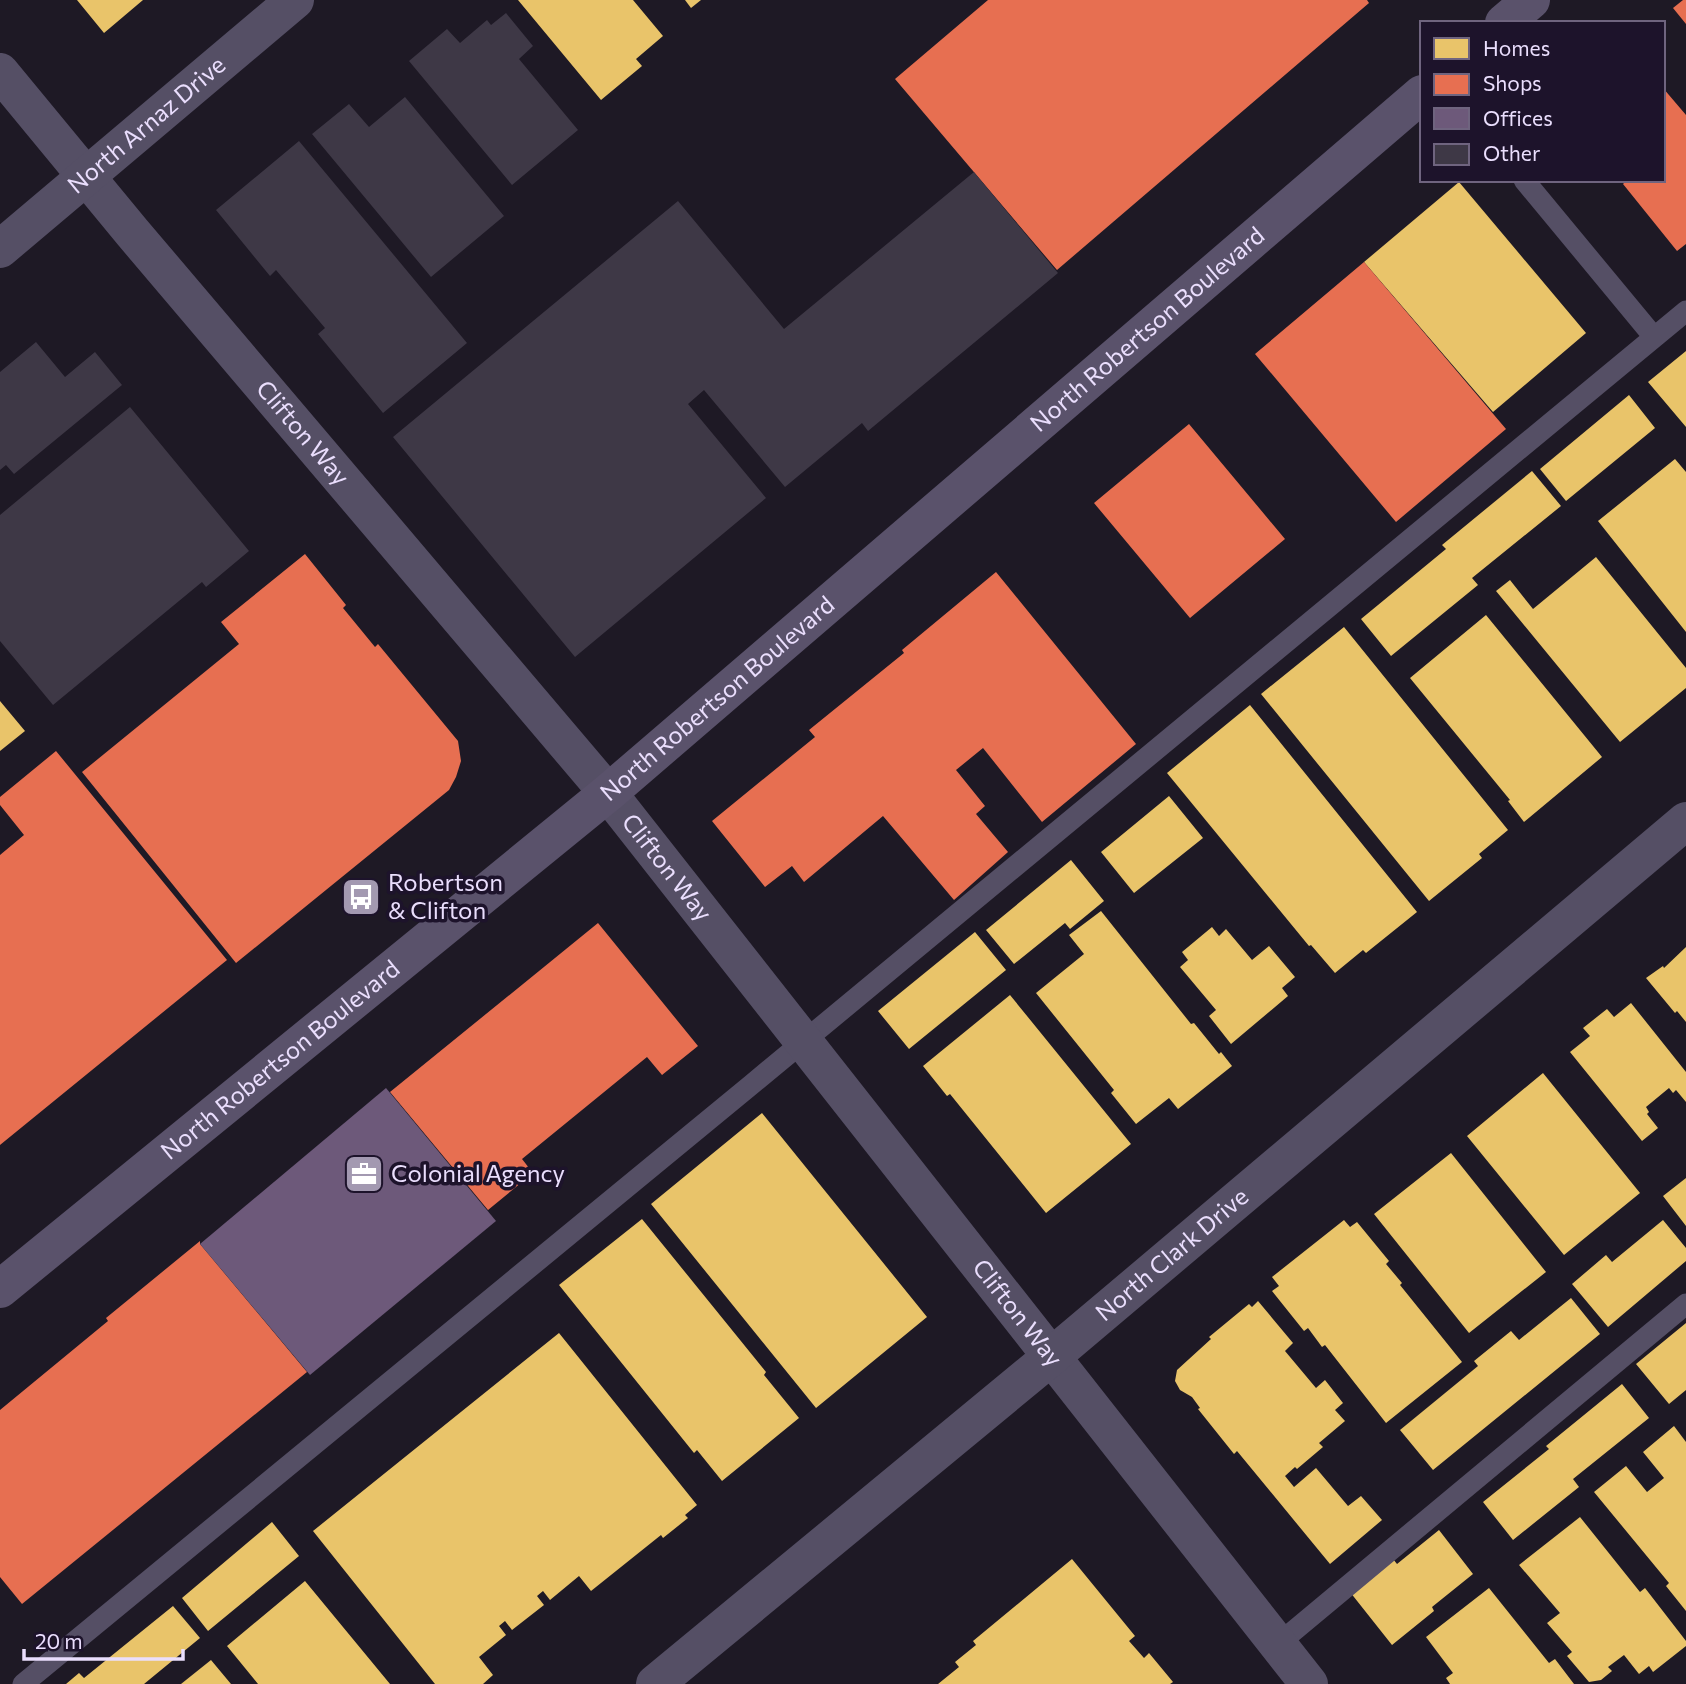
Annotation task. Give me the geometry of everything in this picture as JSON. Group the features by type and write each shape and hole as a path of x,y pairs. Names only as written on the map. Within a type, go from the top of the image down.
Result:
{"main road":[{"path":"1506,21 1531,0"},
{"name":"North Robertson Boulevard","path":"0,1289 608,793 1420,96"}],"street":[{"name":"North Arnaz Drive","path":"0,249 295,0"},
{"name":"Clifton Way","path":"0,72 608,793 1309,1684"},
{"name":"North Clark Drive","path":"655,1684 1051,1357 1686,821"}],"lane":[{"path":"1526,182 1654,337"},
{"path":"23,1684 1686,311"},
{"path":"1278,1644 1686,1304"}],"building: Homes":[{"path":"77,0 143,0 104,33"},
{"path":"518,0 633,0 663,36 636,59 642,66 601,100"},
{"path":"685,0 701,0 691,8"},
{"path":"1459,182 1586,333 1493,412 1364,262"},
{"path":"1686,351 1686,427 1648,382"},
{"path":"1629,395 1655,428 1566,501 1540,469"},
{"path":"1675,459 1686,472 1686,632 1598,521"},
{"path":"1532,471 1561,506 1472,578 1478,585 1391,656 1361,619 1446,549 1442,545"},
{"path":"1596,557 1686,668 1686,688 1620,742 1496,591 1510,580 1533,609"},
{"path":"1486,615 1602,757 1524,822 1508,801 1510,800 1410,678"},
{"path":"1344,627 1508,830 1479,854 1482,858 1429,901 1261,694"},
{"path":"0,701 25,731 0,751"},
{"path":"1250,705 1417,912 1366,953 1363,950 1335,973 1311,945 1309,946 1167,773"},
{"path":"1169,796 1203,838 1134,893 1101,852"},
{"path":"1071,860 1104,901 1070,929 1065,923 1014,964 986,930"},
{"path":"1101,911 1191,1024 1194,1023 1232,1066 1178,1109 1169,1098 1136,1124 1111,1093 1114,1090 1036,993 1084,954 1069,935"},
{"path":"1212,927 1219,936 1226,929 1252,960 1269,946 1295,977 1282,988 1288,996 1231,1044 1209,1016 1216,1010 1180,967 1188,960 1182,952"},
{"path":"975,932 1006,970 909,1049 878,1011"},
{"path":"1686,947 1686,1022 1646,978 1663,966 1664,968"},
{"path":"1010,995 1131,1144 1046,1213 950,1094 947,1096 923,1066"},
{"path":"1631,1003 1686,1072 1686,1102 1676,1090 1673,1093 1669,1088 1646,1107 1649,1112 1647,1114 1658,1128 1642,1141 1570,1052 1590,1036 1583,1028 1607,1009 1614,1017"},
{"path":"1543,1073 1640,1193 1564,1255 1467,1136"},
{"path":"762,1113 927,1317 816,1408 651,1204"},
{"path":"1451,1153 1546,1272 1469,1333 1374,1214"},
{"path":"1686,1178 1686,1226 1663,1196"},
{"path":"642,1219 766,1372 764,1375 799,1418 722,1481 697,1450 694,1453 559,1285"},
{"path":"1344,1220 1350,1227 1357,1222 1389,1261 1386,1264 1402,1283 1400,1285 1462,1362 1386,1423 1325,1345 1322,1347 1308,1328 1304,1331 1272,1291 1279,1286 1272,1277"},
{"path":"1663,1220 1686,1248 1686,1261 1608,1327 1572,1284 1606,1255 1612,1262"},
{"path":"1571,1298 1600,1334 1433,1470 1400,1430 1478,1366 1474,1361 1511,1331 1519,1340"},
{"path":"1258,1301 1293,1343 1285,1351 1316,1388 1325,1380 1343,1403 1335,1410 1345,1421 1319,1443 1323,1447 1285,1476 1294,1487 1316,1468 1348,1506 1361,1496 1382,1520 1330,1564 1237,1451 1234,1454 1198,1409 1200,1408 1192,1397 1180,1390 1175,1381 1177,1370 1211,1339 1209,1337 1249,1304 1252,1307"},
{"path":"1686,1323 1686,1390 1669,1404 1636,1364"},
{"path":"559,1333 697,1505 685,1515 688,1518 663,1538 661,1535 591,1591 579,1576 550,1600 543,1591 537,1596 544,1605 512,1630 505,1621 499,1626 506,1635 479,1657 493,1675 483,1684 435,1684 313,1531"},
{"path":"1622,1384 1649,1418 1573,1479 1579,1487 1513,1540 1483,1502 1549,1449 1546,1446"},
{"path":"1674,1426 1686,1442 1686,1611 1666,1586 1669,1583 1594,1492 1626,1466 1647,1492 1664,1478 1643,1452"},
{"path":"1580,1517 1640,1592 1645,1588 1686,1641 1686,1646 1653,1672 1649,1666 1639,1674 1624,1655 1608,1667 1612,1671 1601,1680 1589,1682 1567,1656 1572,1652 1547,1623 1560,1613 1519,1565"},
{"path":"272,1522 299,1556 208,1631 182,1598"},
{"path":"1439,1530 1473,1574 1432,1607 1434,1611 1392,1645 1350,1592 1393,1559 1397,1564"},
{"path":"1072,1559 1135,1636 1129,1641 1144,1658 1149,1653 1173,1682 938,1684 959,1667 955,1662 976,1645 973,1641"},
{"path":"305,1581 390,1684 258,1684 227,1646"},
{"path":"1489,1588 1549,1663 1555,1659 1574,1684 1450,1684 1446,1678 1453,1673 1426,1637"},
{"path":"173,1606 200,1638 144,1684 66,1684 79,1673 84,1678"},
{"path":"211,1660 231,1684 181,1684"}],"building: Shops":[{"path":"988,0 1367,0 1369,3 1057,270 895,79"},
{"path":"1686,0 1686,24 1673,8"},
{"path":"1665,90 1686,115 1686,244 1677,251 1623,184 1665,182"},
{"path":"1364,262 1506,429 1396,522 1255,354"},
{"path":"1189,424 1285,539 1190,618 1094,503"},
{"path":"305,554 346,605 343,608 375,647 378,644 458,741 461,761 449,790 236,963 82,772 239,644 221,622"},
{"path":"996,572 1136,744 1042,822 983,748 956,770 985,806 976,814 1008,852 954,900 883,816 804,882 792,866 765,887 712,821 815,737 809,730 904,653 902,650"},
{"path":"56,751 227,960 0,1145 0,855 24,835 0,805 0,797"},
{"path":"598,923 698,1046 662,1075 647,1057 522,1159 533,1173 488,1210 390,1092"},
{"path":"200,1241 307,1372 22,1604 0,1577 0,1410"}],"building: Offices":[{"path":"386,1088 496,1221 310,1375 200,1244"}],"building: Other":[{"path":"506,13 533,46 519,59 578,130 512,185 409,61 447,29 460,43 487,20 491,25"},
{"path":"405,97 504,216 431,277 312,134 349,104 369,127"},
{"path":"299,141 467,343 383,413 318,334 325,328 276,270 270,276 216,210"},
{"path":"974,172 1058,273 868,431 862,423 785,487 704,390 688,404 766,498 575,657 393,437 678,201 784,329"},
{"path":"36,342 65,377 95,352 122,385 14,474 6,465 0,470 0,372"},
{"path":"130,407 249,551 206,587 202,582 53,705 0,641 0,515"}],"place":[{"name":"Robertson & Clifton","path":"361,897"},
{"name":"Colonial Agency","path":"364,1174"}]}
